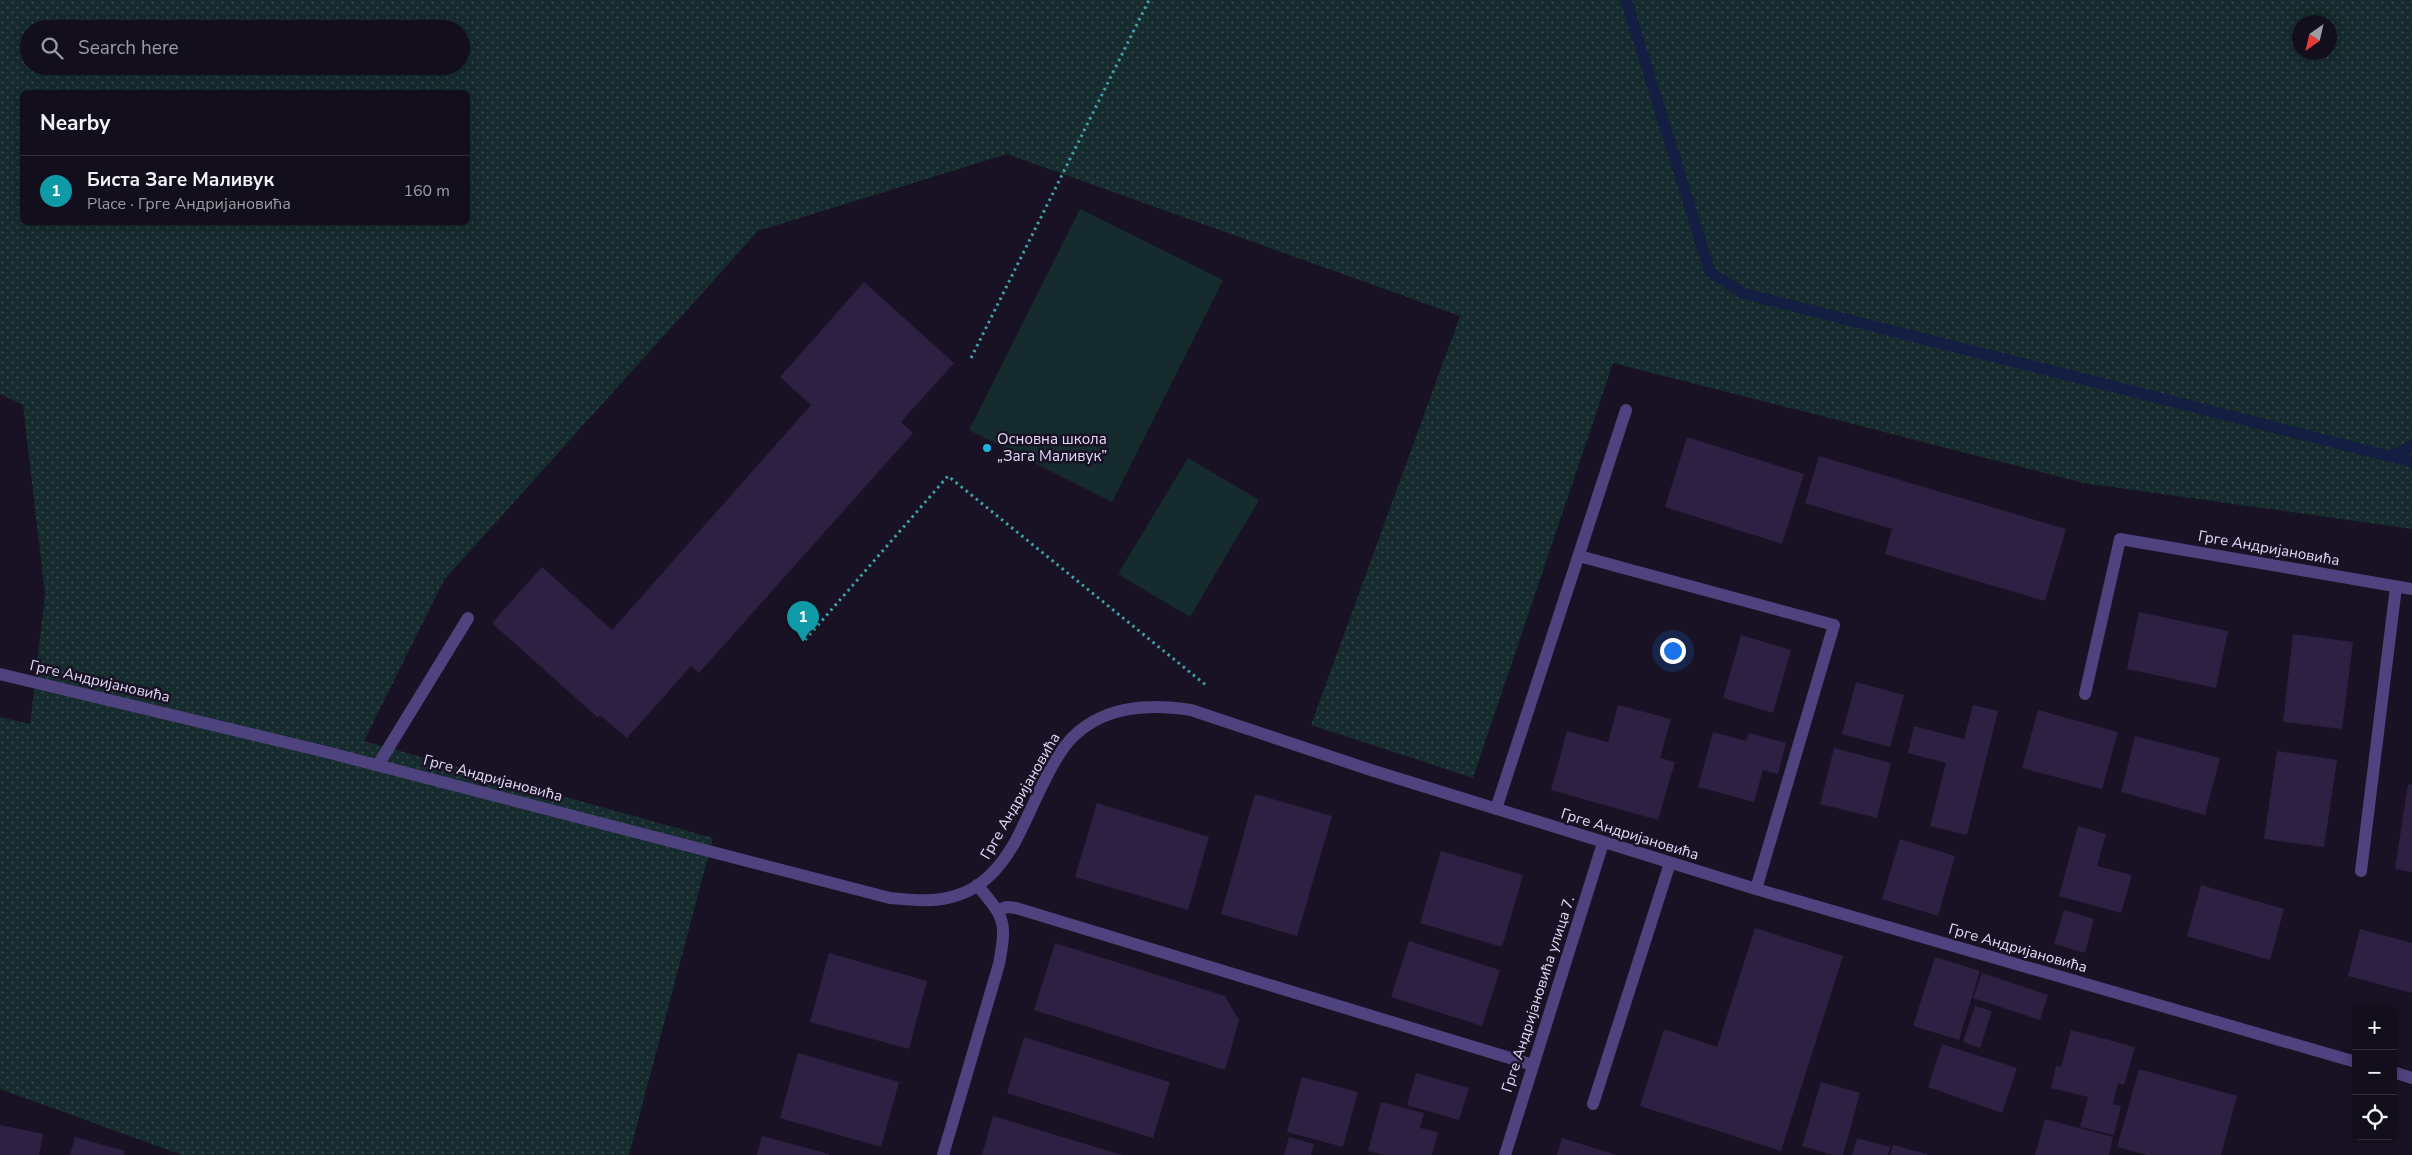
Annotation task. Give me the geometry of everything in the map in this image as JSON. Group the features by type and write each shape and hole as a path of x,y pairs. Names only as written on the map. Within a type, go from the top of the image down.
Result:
{"street":[{"path":"1496,809 1626,410"},
{"name":"Грге Андријановића","path":"2085,694 2120,539 2412,590"},
{"path":"1579,556 1834,625 1756,889"},
{"path":"2361,871 2396,587"},
{"path":"378,765 468,618"},
{"name":"Грге Андријановића","path":"0,674 378,765 890,898 927,902 959,895 977,886 995,872 1008,855 1056,762 1075,734 1096,720 1136,707 1159,706 1191,710 1603,843 2352,1061"},
{"name":"Грге Андријановића улица 7.","path":"1504,1155 1603,843"},
{"path":"1593,1104 1670,863"},
{"path":"943,1155 999,964 1005,934 998,910 977,886"},
{"path":"998,910 1007,907 1016,908 1533,1065"},
{"path":"2397,1073 2412,1078"}],"path":[{"path":"971,358 1149,0"},
{"path":"805,640 948,476 1212,691"}],"green space":[{"path":"0,0 2412,0 2412,529 2084,483 1613,363 1473,778 1311,725 1460,316 1007,154 758,231 444,580 364,741 713,838 629,1155 182,1155 0,1089 0,717 30,724 45,594 23,405 0,394"},
{"path":"1080,209 1223,280 1112,502 969,430"},
{"path":"1188,458 1259,500 1190,617 1118,574"}],"building":[{"path":"864,282 954,363 901,422 913,433 699,673 691,666 627,738 600,715 598,718 492,623 542,567 612,630 811,405 780,377"},
{"path":"1687,437 1804,474 1782,544 1665,507"},
{"path":"1819,456 2066,529 2045,601 1885,554 1892,529 1805,503"},
{"path":"2139,612 2228,631 2216,688 2127,669"},
{"path":"2293,634 2353,642 2342,729 2283,722"},
{"path":"1741,635 1791,650 1773,713 1723,698"},
{"path":"1856,682 1904,695 1890,747 1842,734"},
{"path":"1618,705 1671,719 1660,758 1675,762 1658,820 1551,790 1567,731 1608,742"},
{"path":"1973,705 1998,711 1967,835 1930,826 1946,763 1908,753 1914,726 1964,739"},
{"path":"2038,710 2118,732 2102,789 2022,768"},
{"path":"1713,732 1746,741 1749,733 1786,743 1778,774 1763,770 1754,802 1698,787"},
{"path":"2135,736 2220,758 2205,815 2121,792"},
{"path":"1834,748 1891,763 1877,818 1820,804"},
{"path":"2277,751 2337,760 2324,847 2264,839"},
{"path":"2408,784 2412,785 2412,872 2395,869"},
{"path":"1255,794 1332,816 1297,936 1221,914"},
{"path":"1097,803 1209,837 1188,910 1075,877"},
{"path":"2078,826 2106,834 2097,866 2132,875 2121,913 2059,896"},
{"path":"1900,839 1955,856 1938,916 1882,899"},
{"path":"1441,851 1523,875 1502,947 1420,923"},
{"path":"2201,885 2284,909 2270,960 2187,936"},
{"path":"2064,910 2094,919 2085,953 2054,944"},
{"path":"1755,928 1843,956 1781,1151 1640,1106 1664,1029 1717,1047"},
{"path":"2360,929 2412,943 2412,993 2348,976"},
{"path":"1409,941 1500,970 1482,1026 1391,997"},
{"path":"1055,943 1225,996 1239,1020 1225,1070 1034,1010"},
{"path":"829,953 927,981 909,1049 810,1022"},
{"path":"1935,957 1980,971 1959,1040 1913,1026"},
{"path":"1982,973 2048,995 2040,1020 1973,998"},
{"path":"1975,1006 1992,1011 1980,1048 1963,1042"},
{"path":"2071,1030 2135,1047 2124,1085 2118,1083 2113,1104 2121,1106 2114,1135 2080,1127 2088,1097 2051,1088 2056,1066 2061,1067"},
{"path":"1024,1037 1170,1082 1153,1138 1007,1093"},
{"path":"1942,1044 2017,1068 2002,1113 1928,1087"},
{"path":"798,1053 899,1082 881,1147 780,1118"},
{"path":"2139,1069 2237,1096 2221,1155 2147,1155 2117,1147"},
{"path":"1416,1073 1469,1088 1459,1120 1407,1105"},
{"path":"1302,1077 1358,1092 1343,1147 1287,1132"},
{"path":"1821,1082 1860,1093 1843,1155 1833,1155 1802,1146"},
{"path":"1381,1102 1424,1113 1420,1128 1438,1132 1432,1155 1384,1155 1368,1151"},
{"path":"993,1116 1122,1155 982,1155"},
{"path":"2045,1119 2113,1137 2109,1155 2035,1155"},
{"path":"0,1125 43,1134 39,1155 0,1155"},
{"path":"762,1136 829,1154 829,1155 757,1155"},
{"path":"75,1137 125,1151 124,1155 70,1155"},
{"path":"1289,1137 1314,1144 1311,1155 1284,1155"},
{"path":"1562,1138 1616,1155 1557,1155"},
{"path":"1857,1138 1890,1147 1888,1155 1852,1155"},
{"path":"1893,1145 1927,1154 1927,1155 1890,1155"}],"waterway":[{"path":"1626,0 1710,272 1742,293 2412,462"},
{"path":"2390,457 2412,446"}],"place":[{"name":"Основна школа „Зага Маливук”","path":"987,448"},
{"name":"Биста Заге Маливук","path":"803,642"}]}
